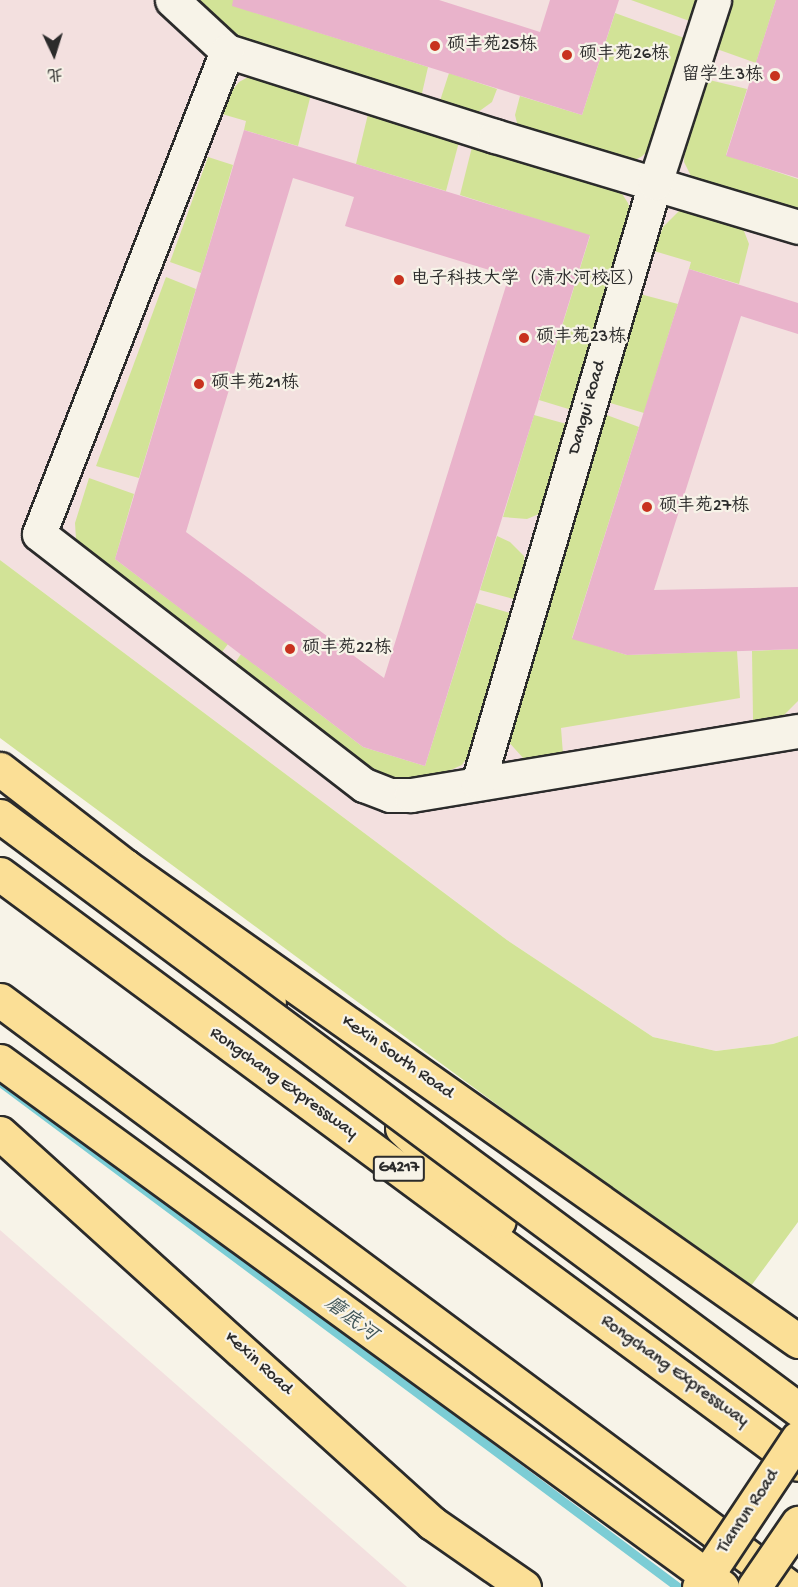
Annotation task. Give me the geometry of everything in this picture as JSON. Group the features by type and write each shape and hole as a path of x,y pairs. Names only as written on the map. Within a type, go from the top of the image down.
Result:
{"main road":[{"path":"0,748 603,1320"},
{"name":"Kexin South Road","path":"0,769 125,866 798,1341"},
{"path":"0,816 798,1408"},
{"name":"Rongchang Expressway","path":"0,874 798,1464"},
{"path":"0,1000 789,1587"},
{"path":"0,1061 722,1587"},
{"name":"Kexin Road","path":"0,1132 432,1522 524,1587"},
{"name":"Tianrun Road","path":"699,1587 798,1438"},
{"path":"754,1587 798,1523"}],"street":[{"path":"172,0 227,51 495,136 798,227"},
{"name":"Dangui Road","path":"478,783 655,183 714,0"},
{"path":"227,51 39,534 363,785 390,795 411,795 798,731"}],"shaded area":[{"name":"电子科技大学（清水河校区）","path":"0,0 798,0 798,1036 773,1044 716,1051 653,1037 507,940 0,560"},
{"path":"0,1230 407,1587 0,1587"}],"green space":[{"path":"201,0 239,0 250,11 428,67 420,102 246,49 195,5"},
{"path":"631,0 702,0 695,23"},
{"path":"729,0 776,0 756,63 714,48"},
{"path":"615,13 690,40 654,146 641,157 627,163 518,127 515,115 520,96 582,115"},
{"path":"449,73 497,89 492,102 474,115 438,107"},
{"path":"250,76 260,76 311,94 298,146 244,130 246,121 222,114 230,93 239,82"},
{"path":"705,79 747,89 726,155 798,179 798,220 696,186 684,162 685,144"},
{"path":"369,110 460,138 446,191 356,164"},
{"path":"473,143 619,189 628,203 632,216 575,411 539,400 590,236 460,195"},
{"path":"208,157 233,165 201,273 170,262"},
{"path":"692,210 738,225 744,231 749,244 739,284 689,269 691,262 654,251 663,227 679,211"},
{"path":"166,277 196,289 139,478 96,466"},
{"path":"636,293 678,304 644,413 607,402"},
{"path":"604,414 639,427 572,638 627,655 737,651 740,698 561,728 563,754 524,759 505,738"},
{"path":"534,415 570,425 548,503 539,514 527,519 503,517"},
{"path":"89,478 134,494 115,559 228,644 219,656 80,548 76,539 75,523"},
{"path":"497,536 510,542 524,556 525,576 517,600 480,590"},
{"path":"0,560 507,940 653,1037 716,1051 773,1044 798,1036 798,1222 748,1290 0,738"},
{"path":"476,603 513,614 472,750 462,765 439,775 418,780 393,780 377,773 233,666 241,654 363,747 425,766"},
{"path":"798,649 798,701 784,715 753,720 752,651"}],"building":[{"path":"233,0 439,0 540,32 550,0 619,0 582,115 232,6"},
{"name":"留学生3栋","path":"776,0 798,0 798,178 726,156"},
{"path":"244,130 590,235 425,766 363,747 115,559","holes":["293,178 354,197 345,226 509,276 384,678 186,532"]},
{"name":"硕丰苑27栋","path":"689,269 798,303 798,334 741,316 654,590 798,587 798,649 627,655 572,639"}],"waterway":[{"name":"磨底河","path":"0,1082 678,1587"}],"place":[{"name":"硕丰苑25栋","path":"435,46"},
{"name":"硕丰苑26栋","path":"567,55"},
{"name":"留学生3栋","path":"775,76"},
{"name":"电子科技大学（清水河校区）","path":"399,280"},
{"name":"硕丰苑23栋","path":"524,338"},
{"name":"硕丰苑21栋","path":"199,384"},
{"name":"硕丰苑27栋","path":"647,507"},
{"name":"硕丰苑22栋","path":"290,649"}]}
